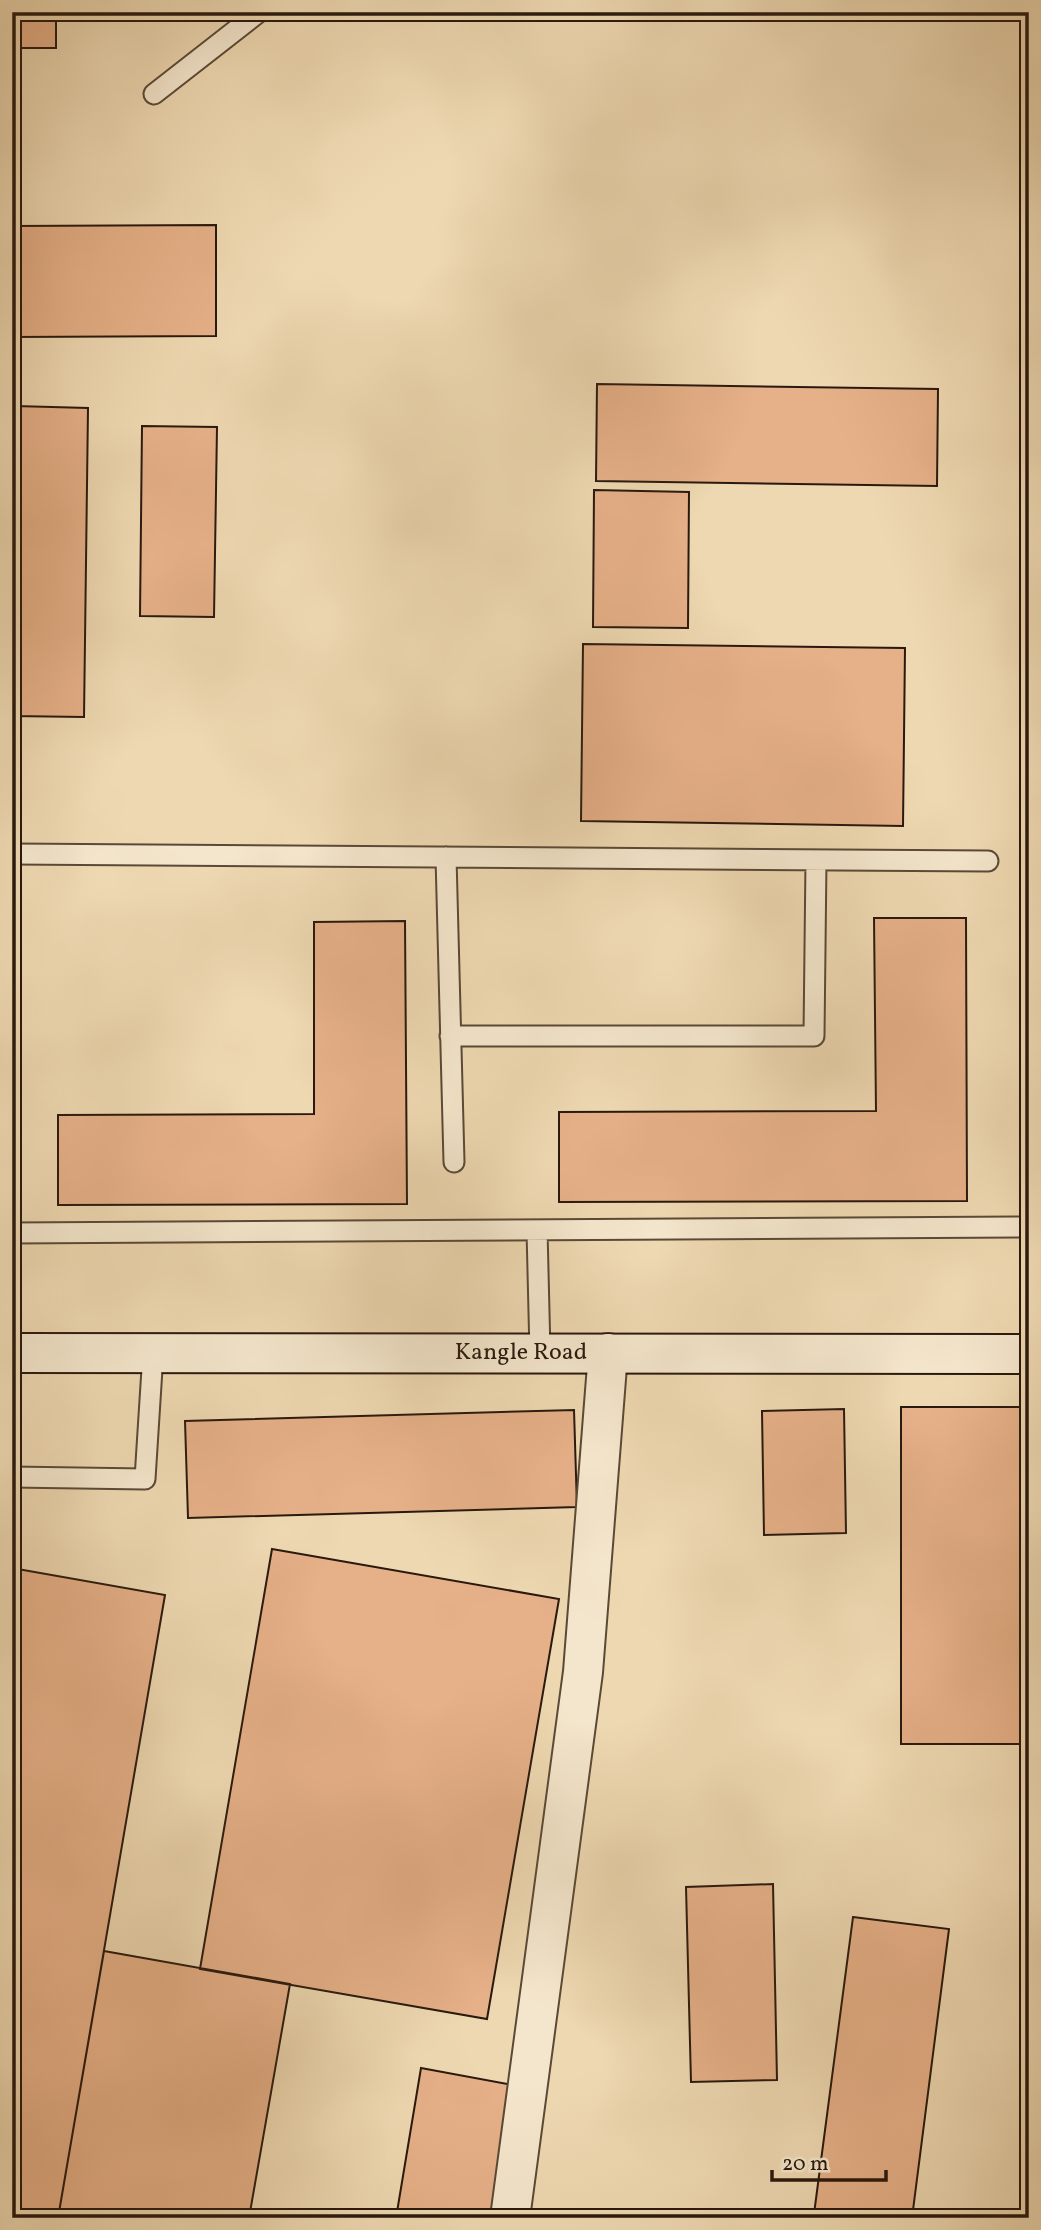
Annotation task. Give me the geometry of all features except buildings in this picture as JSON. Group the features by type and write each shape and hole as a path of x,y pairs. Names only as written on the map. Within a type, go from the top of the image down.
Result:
{"main road":[{"name":"Kangle Road","path":"12,1353 1029,1354"},
{"path":"510,2218 583,1672 608,1353"}],"lane":[{"path":"154,94 259,12"},
{"path":"12,854 988,861"},
{"path":"446,857 454,1162"},
{"path":"450,1036 814,1036 816,860"},
{"path":"12,1233 1027,1227"},
{"path":"537,1230 540,1353"},
{"path":"12,1477 145,1479 153,1353"}]}
